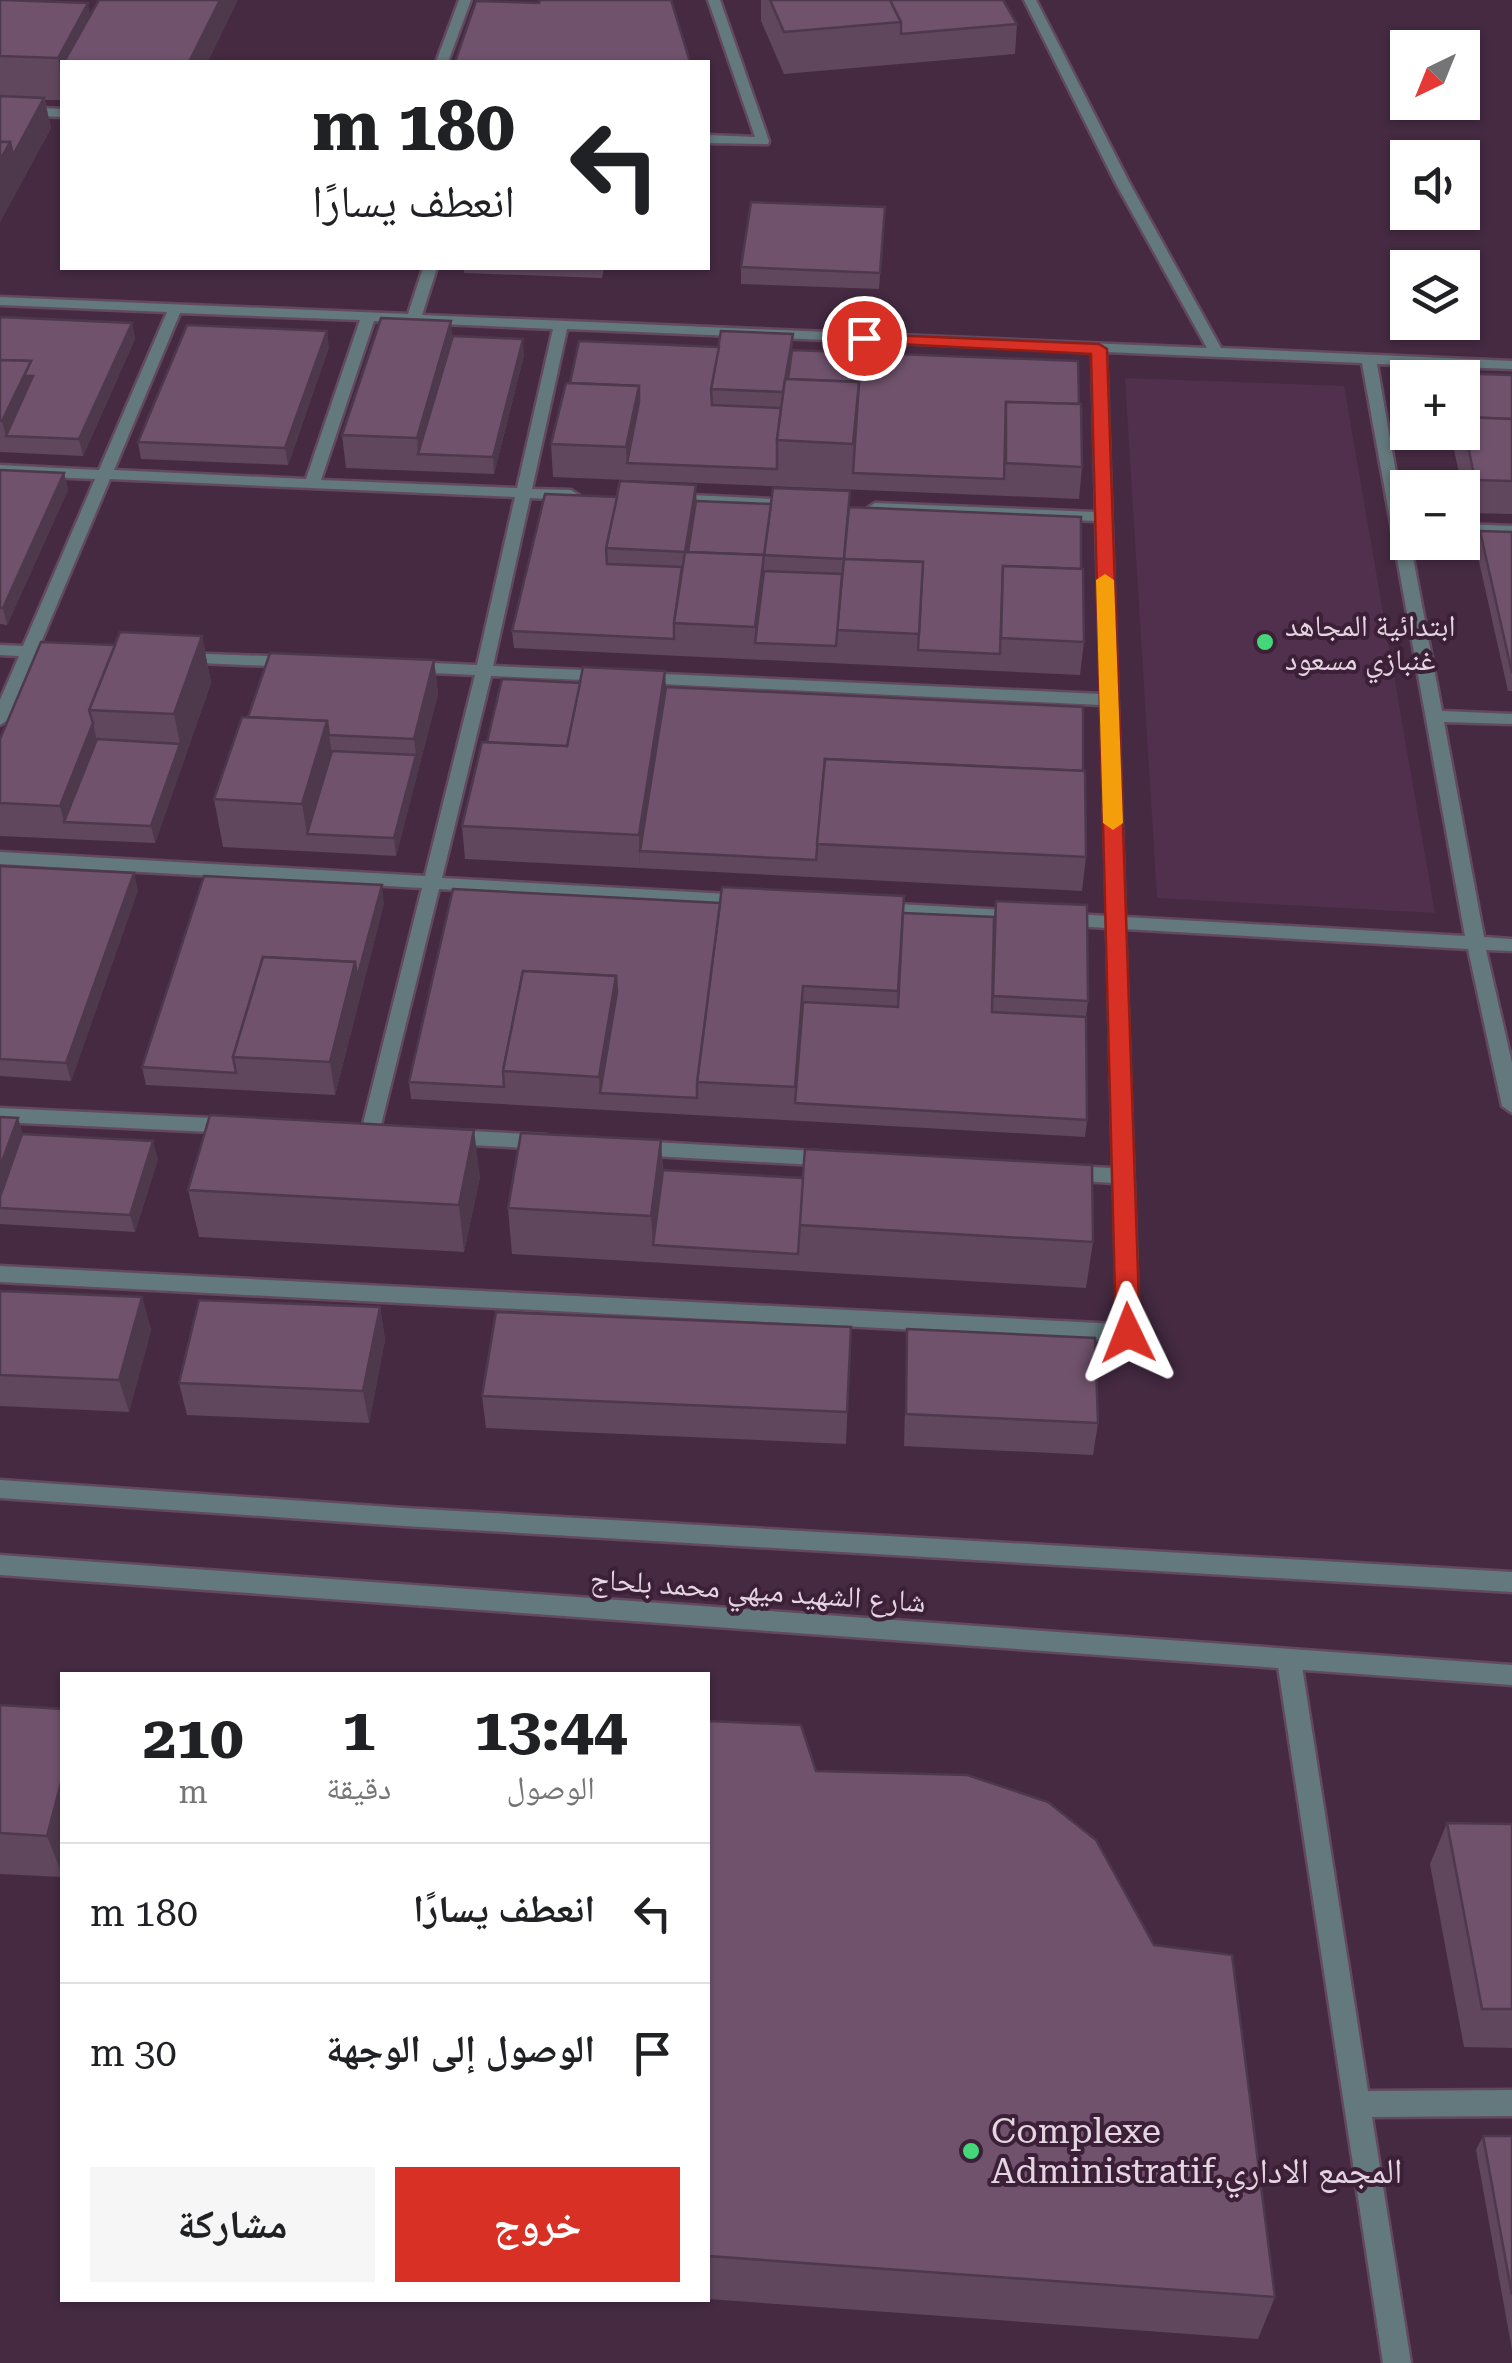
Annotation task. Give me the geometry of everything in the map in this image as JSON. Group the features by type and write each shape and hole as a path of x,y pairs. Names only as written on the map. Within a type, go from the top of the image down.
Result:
{"street":[{"path":"443,60 464,0"},
{"path":"710,139 763,141 714,0"},
{"path":"1030,0 1122,182 1218,355"},
{"path":"0,110 60,113"},
{"path":"414,317 429,270"},
{"path":"0,301 1512,365"},
{"path":"0,720 175,309"},
{"path":"312,485 368,315"},
{"path":"371,1132 484,670 561,324"},
{"path":"0,1274 1128,1333 1099,349"},
{"path":"1369,360 1391,470"},
{"path":"0,470 579,496"},
{"path":"657,499 812,505"},
{"path":"851,507 1103,518"},
{"path":"1480,530 1512,531"},
{"path":"1408,560 1476,944 1512,1106"},
{"path":"0,650 89,654"},
{"path":"168,657 306,663"},
{"path":"385,666 1109,700"},
{"path":"1434,716 1512,719"},
{"path":"0,858 763,902"},
{"path":"861,908 1512,945"},
{"path":"0,1114 254,1126"},
{"path":"430,1136 568,1144"},
{"path":"608,1146 845,1160"},
{"path":"1043,1172 1122,1176"},
{"name":"شارع الشهيد ميهي محمد بلحاج","path":"0,1489 443,1520 1512,1582"},
{"name":"شارع الشهيد ميهي محمد بلحاج","path":"0,1565 1512,1675"},
{"path":"1289,1660 1397,2363"},
{"path":"1357,2104 1512,2103"}],"shaded area":[{"name":"ابتدائية المجاهد غنبازي مسعود","path":"1125,378 1344,386 1435,913 1157,898"}],"building":[{"path":"0,0 88,3 58,58 0,56"},
{"path":"99,0 220,0 190,60 65,60"},
{"path":"671,0 689,60 456,60 476,1"},
{"path":"770,0 890,0 901,22 784,32"},
{"path":"890,0 1003,0 1017,24 901,34 901,22"},
{"path":"0,96 44,98 13,155 10,142 0,142"},
{"path":"0,142 10,142 0,160"},
{"path":"751,202 885,207 880,273 741,267"},
{"path":"0,317 132,323 79,439 6,436 33,376 24,376 31,361 0,360"},
{"path":"381,318 451,321 417,438 342,435"},
{"path":"187,325 327,331 285,448 138,442"},
{"path":"721,331 793,334 783,392 711,389"},
{"path":"453,336 523,339 493,457 418,454"},
{"path":"579,341 719,347 712,405 781,408 777,469 627,463 639,386 570,383"},
{"path":"792,350 1078,361 1079,404 1006,402 1004,479 853,473 859,382 788,379"},
{"path":"0,360 31,361 2,421 0,420"},
{"path":"1480,374 1512,375 1512,419 1480,418"},
{"path":"785,379 859,382 853,444 777,440"},
{"path":"566,383 639,386 626,447 551,444"},
{"path":"1006,402 1081,404 1082,467 1006,463"},
{"path":"1480,418 1512,419 1512,481 1480,480 1480,470 1473,470 1469,450 1480,450"},
{"path":"0,470 64,473 3,608 0,608"},
{"path":"620,481 696,485 685,552 606,548"},
{"path":"773,488 850,491 844,559 764,555"},
{"path":"545,494 617,497 606,548 607,564 682,567 674,639 512,631"},
{"path":"696,501 771,504 764,555 688,552"},
{"path":"849,507 1081,517 1081,569 1003,566 1000,654 918,650 923,562 844,559"},
{"path":"1480,531 1512,532 1512,673"},
{"path":"685,552 764,555 755,627 674,623"},
{"path":"844,559 923,562 919,634 837,630"},
{"path":"1003,566 1083,569 1084,642 1001,638"},
{"path":"764,571 842,574 836,646 755,643"},
{"path":"120,632 202,636 174,714 89,710"},
{"path":"41,642 115,645 89,710 93,723 60,806 0,803 0,739"},
{"path":"270,653 434,660 414,739 329,735 327,721 248,717"},
{"path":"583,667 665,671 639,835 462,826 482,742 567,746"},
{"path":"502,679 580,683 567,746 487,742"},
{"path":"666,687 1083,707 1083,771 825,759 816,860 640,851"},
{"path":"242,717 327,721 302,804 214,799"},
{"path":"97,739 180,744 151,826 64,822"},
{"path":"332,751 416,755 394,838 307,834"},
{"path":"825,759 1085,771 1086,857 817,844"},
{"path":"0,866 134,873 66,1063 0,1059"},
{"path":"204,876 382,885 357,978 355,962 263,957 233,1057 236,1073 142,1067"},
{"path":"722,887 904,896 898,991 803,986 795,1087 697,1082"},
{"path":"453,889 720,903 697,1098 600,1093 617,992 616,976 523,971 503,1071 504,1087 409,1082"},
{"path":"996,901 1087,905 1088,1001 993,996"},
{"path":"903,913 994,917 992,1012 1086,1017 1087,1120 795,1103 803,1002 898,1007"},
{"path":"263,957 355,962 330,1062 233,1057"},
{"path":"523,971 616,976 599,1077 503,1071"},
{"path":"210,1115 474,1130 459,1205 188,1190"},
{"path":"0,1117 18,1118 0,1167"},
{"path":"521,1133 661,1140 651,1216 508,1208"},
{"path":"22,1134 153,1141 130,1215 0,1208 0,1197"},
{"path":"805,1149 1092,1165 1093,1242 799,1225"},
{"path":"663,1170 803,1178 798,1254 653,1245"},
{"path":"0,1291 142,1297 119,1380 0,1375"},
{"path":"199,1300 380,1307 363,1391 179,1383"},
{"path":"496,1312 851,1327 847,1412 482,1396"},
{"path":"907,1329 1095,1338 1098,1423 906,1414"},
{"path":"0,1705 60,1709 60,1787 47,1836 0,1833"},
{"name":"Complexe Administratif,المجمع الاداري","path":"710,1721 801,1725 816,1771 967,1775 1048,1802 1096,1840 1154,1945 1232,1955 1275,2297 710,2256"},
{"path":"1447,1823 1512,1824 1512,2009 1482,2009"},
{"path":"1483,2136 1512,2136 1512,2295"}],"slow traffic":[{"path":"1105,580 1113,823"}],"place":[{"name":"ابتدائية المجاهد غنبازي مسعود","path":"1265,642"},
{"name":"Complexe Administratif,المجمع الاداري","path":"971,2151"}],"route":[{"path":"864,338 1099,349 1128,1333"}]}
